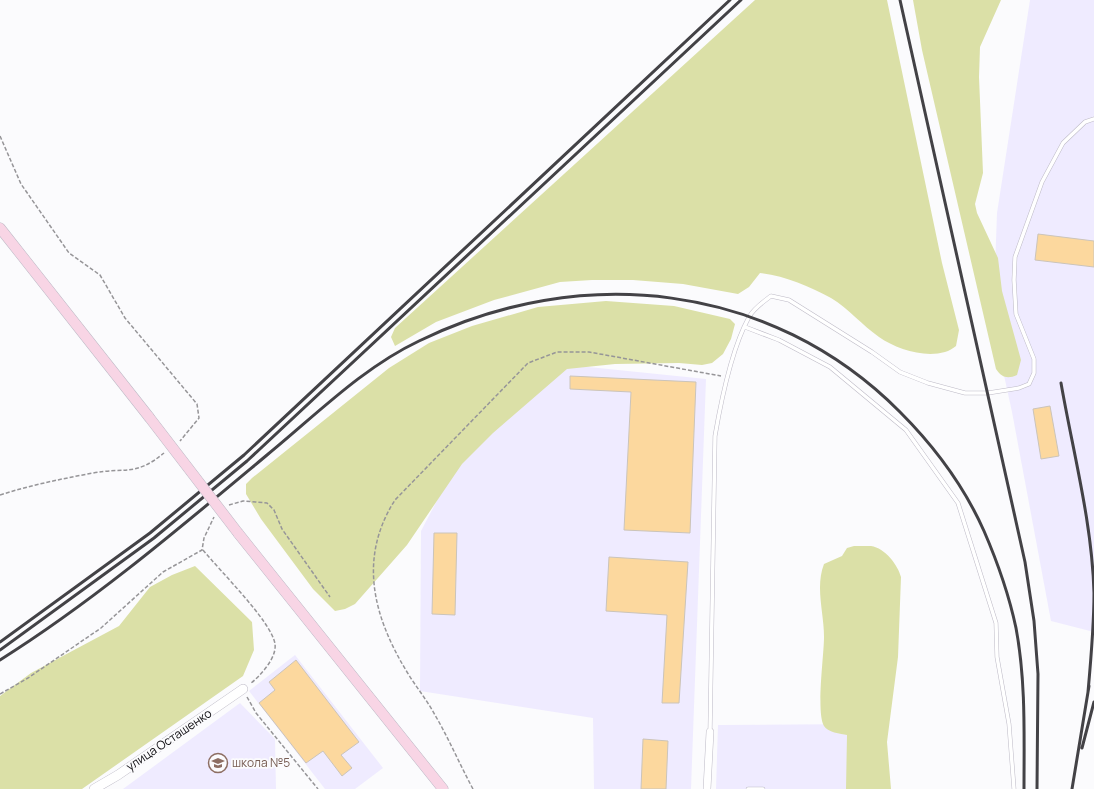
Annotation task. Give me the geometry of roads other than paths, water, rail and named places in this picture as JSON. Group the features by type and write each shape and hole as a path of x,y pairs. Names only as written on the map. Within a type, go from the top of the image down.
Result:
{"main road":[{"path":"0,228 238,532 443,789"}],"street":[{"name":"улица Осташенко","path":"94,789 243,689"},
{"path":"707,789 710,732"}],"lane":[{"path":"710,732 715,436 728,377 749,317 756,308 771,296 789,300 872,352 900,372 928,384 965,393 1019,388 1029,384 1034,373 1034,359 1016,314 1015,256 1042,182 1063,143 1085,122 1094,119"},
{"path":"745,327 779,340 830,367 906,430 958,503 996,623 997,657 1009,724 1014,789"},
{"path":"748,789 763,789"}],"railway":[{"path":"0,642 150,533 244,455 730,0"},
{"path":"0,650 154,538 247,461 741,0"},
{"path":"900,0 1025,562 1034,621 1038,674 1037,789"},
{"path":"0,660 69,613 137,562 203,509 340,393 359,378 398,352 419,341 481,316 544,300 608,294 672,298 734,312 793,335 849,368 913,425 947,467 976,514 994,554 1010,603 1016,628 1023,688 1024,789"},
{"path":"1061,383 1090,540 1094,593 1088,692"},
{"path":"1072,789 1089,686"},
{"path":"1082,748 1094,702"}],"place":[{"name":"школа №5","path":"218,763"}]}
